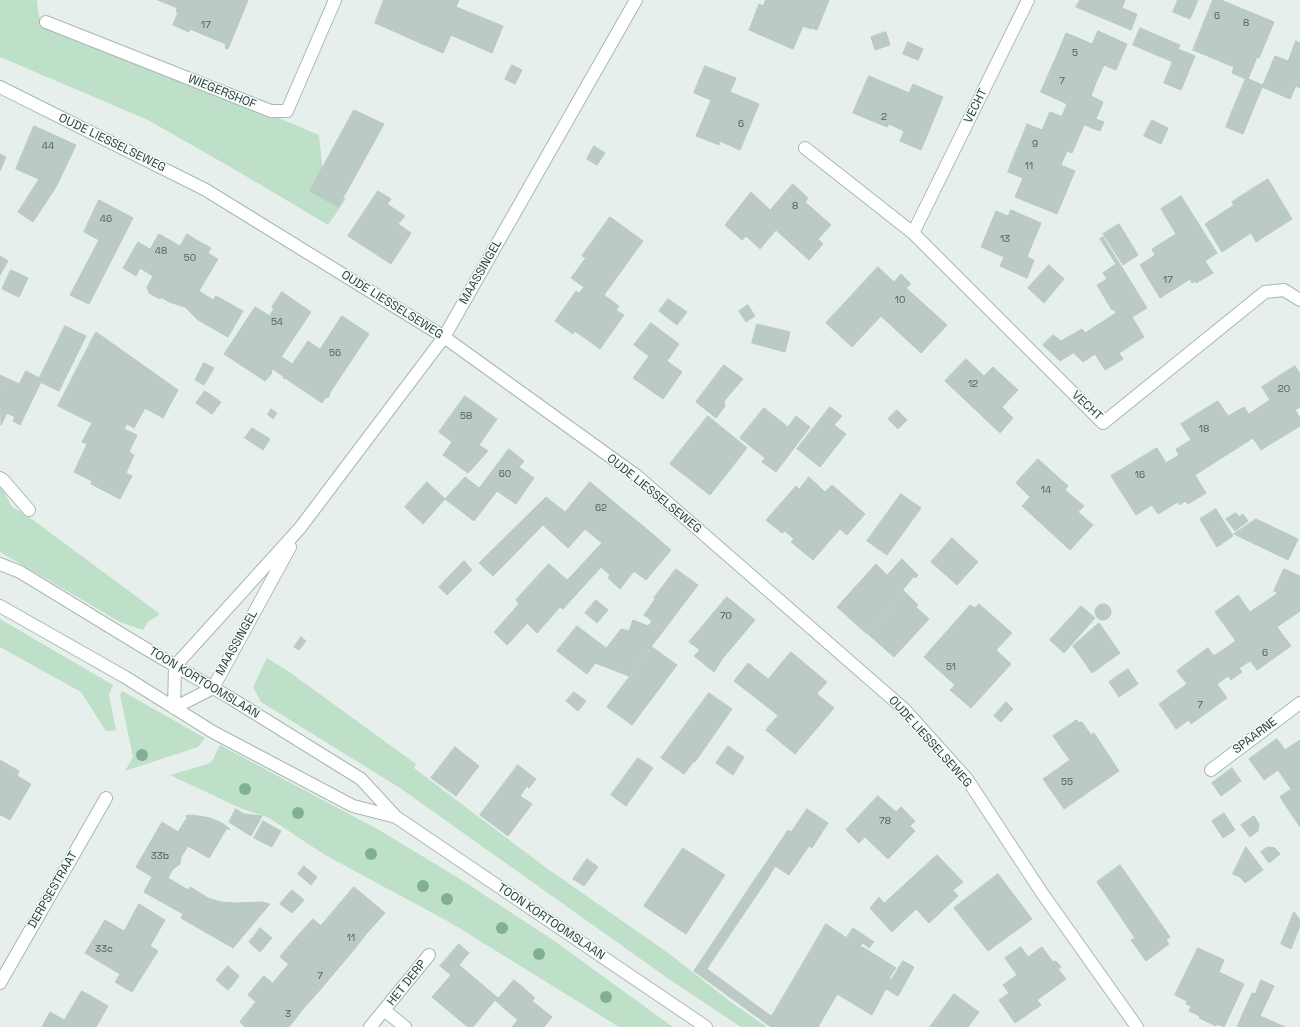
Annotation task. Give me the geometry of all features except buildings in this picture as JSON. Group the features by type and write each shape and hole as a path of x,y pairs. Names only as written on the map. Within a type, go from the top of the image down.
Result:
{"street":[{"name":"WIEGERSHOF","path":"46,22 271,111 287,111 335,0"},
{"name":"MAASSINGEL","path":"175,666 300,528 444,337 636,0"},
{"name":"VECHT","path":"913,233 1028,0"},
{"name":"OUDE LIESSELSEWEG","path":"0,87 206,190 444,337 637,476 904,710 967,779 1042,893 1137,1027"},
{"name":"VECHT","path":"805,148 913,233 1103,423 1265,292 1284,290 1300,300"},
{"path":"0,478 29,510"},
{"name":"MAASSINGEL","path":"174,708 213,688 300,528"},
{"name":"TOON KORTOOMSLAAN","path":"0,564 20,572 361,779 396,817 706,1027"},
{"name":"TOON KORTOOMSLAAN","path":"0,606 125,677 213,732 353,806 396,817"},
{"path":"174,708 175,666"},
{"name":"SPAARNE","path":"1211,770 1300,703"},
{"name":"DERPSESTRAAT","path":"0,983 106,798"},
{"name":"HET DERP","path":"370,1027 429,955"},
{"name":"HET DERP","path":"384,1010 405,1027"}],"green space":[{"path":"0,0 37,0 39,17 319,135 324,183 346,199 328,225 148,120 0,57"},
{"path":"0,484 12,507 25,514 160,614 148,622 143,630 120,622 0,552"},
{"path":"0,619 113,685 109,695 116,730 106,731 81,692 0,647"},
{"path":"267,658 288,671 416,764 414,768 545,867 671,955 732,1003 767,1027 741,1027 666,977 400,788 261,702 253,687"},
{"path":"122,691 205,738 198,747 125,771 133,757 120,695"},
{"path":"220,745 379,830 460,879 553,940 673,1027 619,1027 451,923 325,855 269,818 240,808 170,775 211,763"}]}
